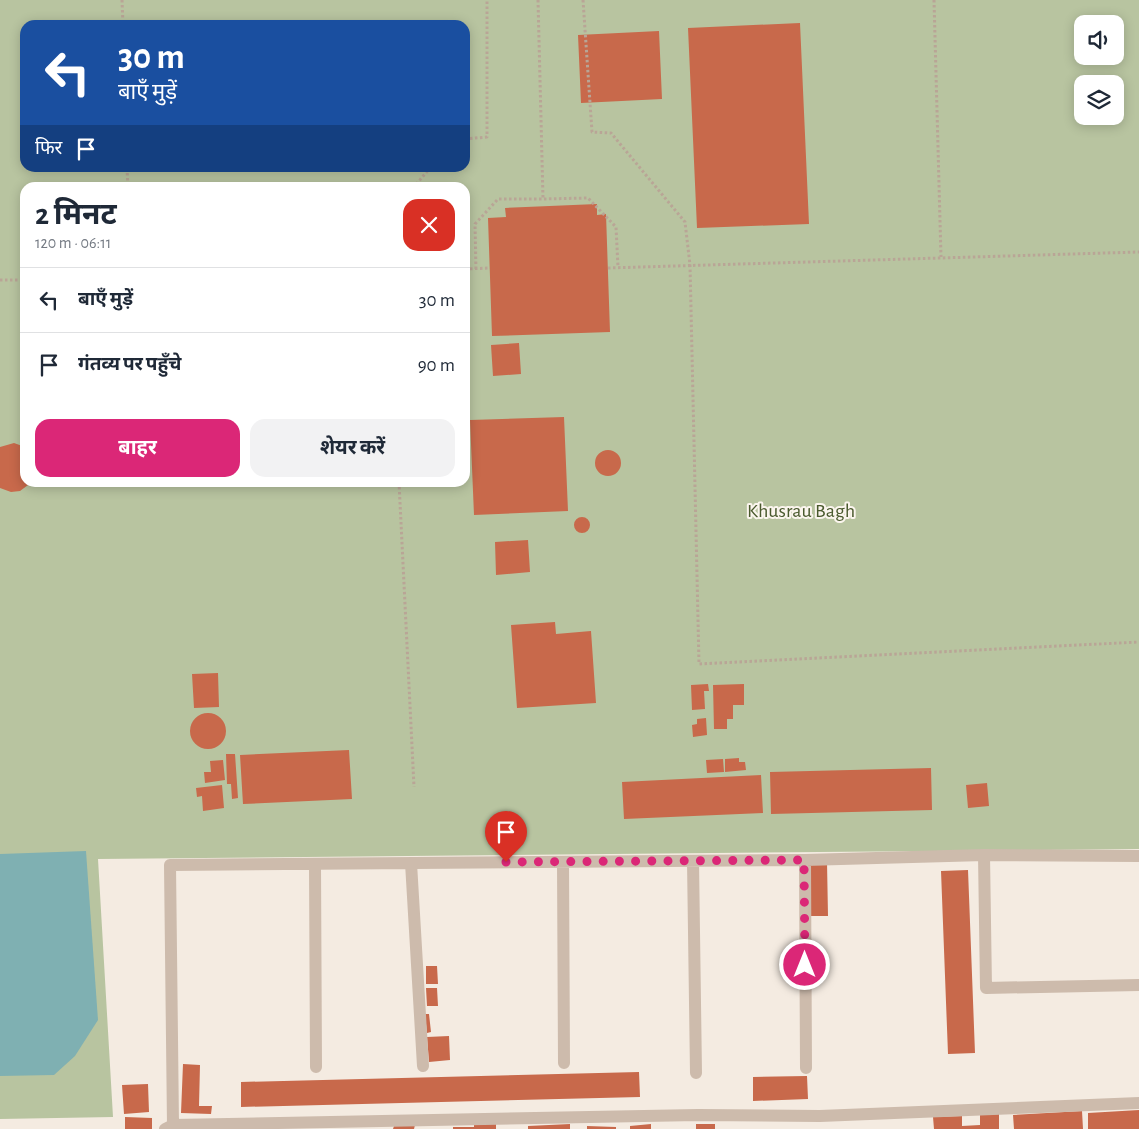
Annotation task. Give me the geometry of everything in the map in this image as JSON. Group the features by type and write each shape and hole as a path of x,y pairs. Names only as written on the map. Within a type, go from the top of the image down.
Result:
{"lane":[{"path":"1139,856 984,855 804,860 170,865 169,1127 698,1115 820,1116 1139,1103"},
{"path":"984,855 986,988 1139,985"},
{"path":"804,860 806,1068"},
{"path":"693,861 696,1073"},
{"path":"563,862 564,1063"},
{"path":"411,863 423,1066"},
{"path":"315,864 316,1067"}],"path":[{"path":"122,0 123,20"},
{"path":"470,139 487,137 487,0"},
{"path":"538,0 543,199"},
{"path":"583,0 592,132 611,133 685,222 690,265 699,664 1139,642"},
{"path":"934,0 941,257"},
{"path":"418,182 427,172"},
{"path":"476,268 475,224 498,199 588,198 616,227 618,267"},
{"path":"608,268 1139,252"},
{"path":"470,269 490,268"},
{"path":"0,280 20,280"},
{"path":"400,487 414,787"}],"green space":[{"name":"Khusrau Bagh","path":"0,0 1139,0 1139,849 98,859 113,1117 0,1119"}],"water":[{"path":"86,851 98,1020 75,1056 54,1075 0,1076 0,854"}],"building":[{"path":"800,23 809,224 697,228 688,28"},
{"path":"659,31 662,99 581,103 578,35"},
{"path":"597,204 597,215 606,214 610,332 492,336 488,218 506,217 505,208"},
{"path":"519,343 521,374 493,376 491,345"},
{"path":"564,417 568,511 474,515 470,420"},
{"path":"14,443 20,445 20,487 25,487 20,491 11,492 0,488 0,447"},
{"path":"608,450 617,454 621,463 617,472 608,476 599,472 595,463 599,454"},
{"path":"582,517 590,525 582,533 574,525"},
{"path":"528,540 530,572 496,575 495,542"},
{"path":"555,622 556,634 591,631 596,703 517,708 511,625"},
{"path":"218,673 219,707 194,708 192,674"},
{"path":"708,684 709,691 704,691 705,709 692,710 691,685"},
{"path":"744,684 744,705 733,705 733,719 727,719 727,729 714,729 713,685"},
{"path":"208,713 220,719 226,731 220,743 208,749 196,743 190,731 196,719"},
{"path":"706,718 707,735 693,737 692,725 697,724 697,719"},
{"path":"349,750 352,799 243,804 240,755"},
{"path":"226,754 235,754 238,798 232,799 231,784 227,784"},
{"path":"739,758 739,762 745,762 746,770 725,772 725,759"},
{"path":"723,759 724,772 707,773 706,760"},
{"path":"223,760 225,780 205,783 204,772 211,772 210,761"},
{"path":"931,768 932,810 771,814 770,772"},
{"path":"761,775 763,813 624,819 622,782"},
{"path":"987,783 989,806 968,808 966,785"},
{"path":"222,785 224,808 203,811 202,796 197,797 196,788"},
{"path":"827,862 828,916 809,916 808,863"},
{"path":"968,870 975,1053 948,1054 941,871"},
{"path":"426,966 437,966 438,984 426,984"},
{"path":"426,988 437,988 438,1006 427,1006"},
{"path":"425,1014 429,1014 431,1032 427,1033"},
{"path":"449,1036 450,1060 429,1062 427,1037"},
{"path":"183,1064 200,1065 199,1106 212,1106 211,1114 181,1113"},
{"path":"639,1072 640,1097 241,1107 241,1082"},
{"path":"807,1076 808,1099 753,1101 753,1077"},
{"path":"148,1084 149,1112 124,1114 122,1085"},
{"path":"1139,1110 1139,1129 1088,1129 1088,1113"},
{"path":"1082,1111 1083,1129 1014,1129 1013,1115"},
{"path":"999,1114 999,1129 934,1129 933,1117 962,1116 962,1126 980,1125 980,1115"},
{"path":"125,1117 152,1118 152,1129 125,1129"},
{"path":"395,1123 415,1125 414,1129 393,1129"},
{"path":"474,1123 496,1123 496,1129 453,1129 453,1127 474,1127"},
{"path":"570,1124 570,1129 528,1129 528,1126"},
{"path":"651,1124 651,1129 630,1129 630,1126"},
{"path":"696,1124 715,1124 715,1129 696,1129"},
{"path":"587,1126 616,1127 616,1129 587,1129"}],"route":[{"path":"506,862 804,860 805,965"}]}
